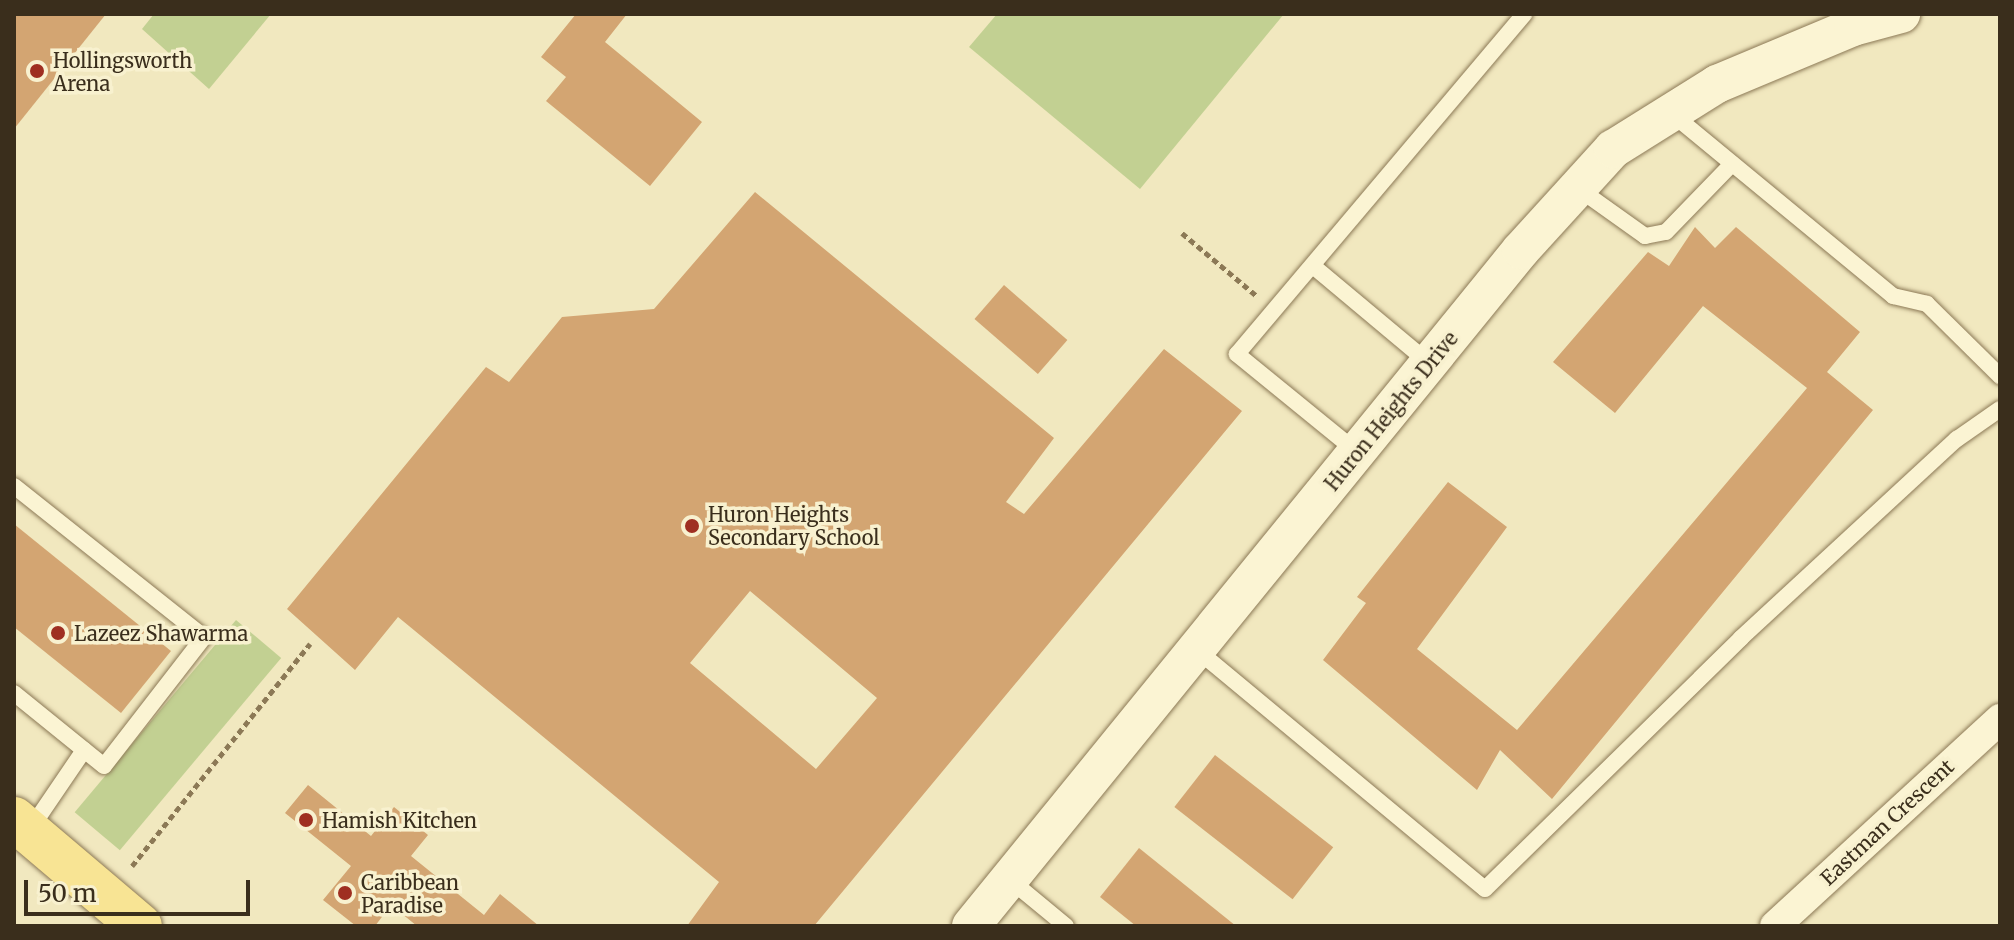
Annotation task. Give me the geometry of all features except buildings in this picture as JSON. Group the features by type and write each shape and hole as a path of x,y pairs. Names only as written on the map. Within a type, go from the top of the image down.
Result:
{"main road":[{"path":"18,827 131,923"}],"street":[{"name":"Huron Heights Drive","path":"971,926 1531,238 1613,149 1717,84 1853,27 1901,14"},
{"name":"Eastman Crescent","path":"1775,926 2000,719"}],"lane":[{"path":"1357,452 1237,354 1524,14"},
{"path":"1671,113 1893,296 1927,304 2000,376"},
{"path":"1579,189 1645,236 1666,232 1732,164"},
{"path":"1313,266 1429,363"},
{"path":"1197,650 1485,889 1741,638 1957,439 2000,409"},
{"path":"14,486 204,637 104,766 14,693"},
{"path":"18,827 84,750"},
{"path":"1009,879 1066,926"}],"path":[{"path":"1182,233 1237,279"},
{"path":"132,866 310,644"}],"green space":[{"path":"154,14 271,14 209,89 142,29"},
{"path":"997,14 1284,14 1140,189 969,47"},
{"path":"236,620 281,658 120,850 75,812"}],"place":[{"name":"Hollingsworth Arena","path":"37,71"},
{"name":"Huron Heights Secondary School","path":"692,526"},
{"name":"Lazeez Shawarma","path":"58,633"},
{"name":"Hamish Kitchen","path":"306,820"},
{"name":"Caribbean Paradise","path":"345,893"}]}
